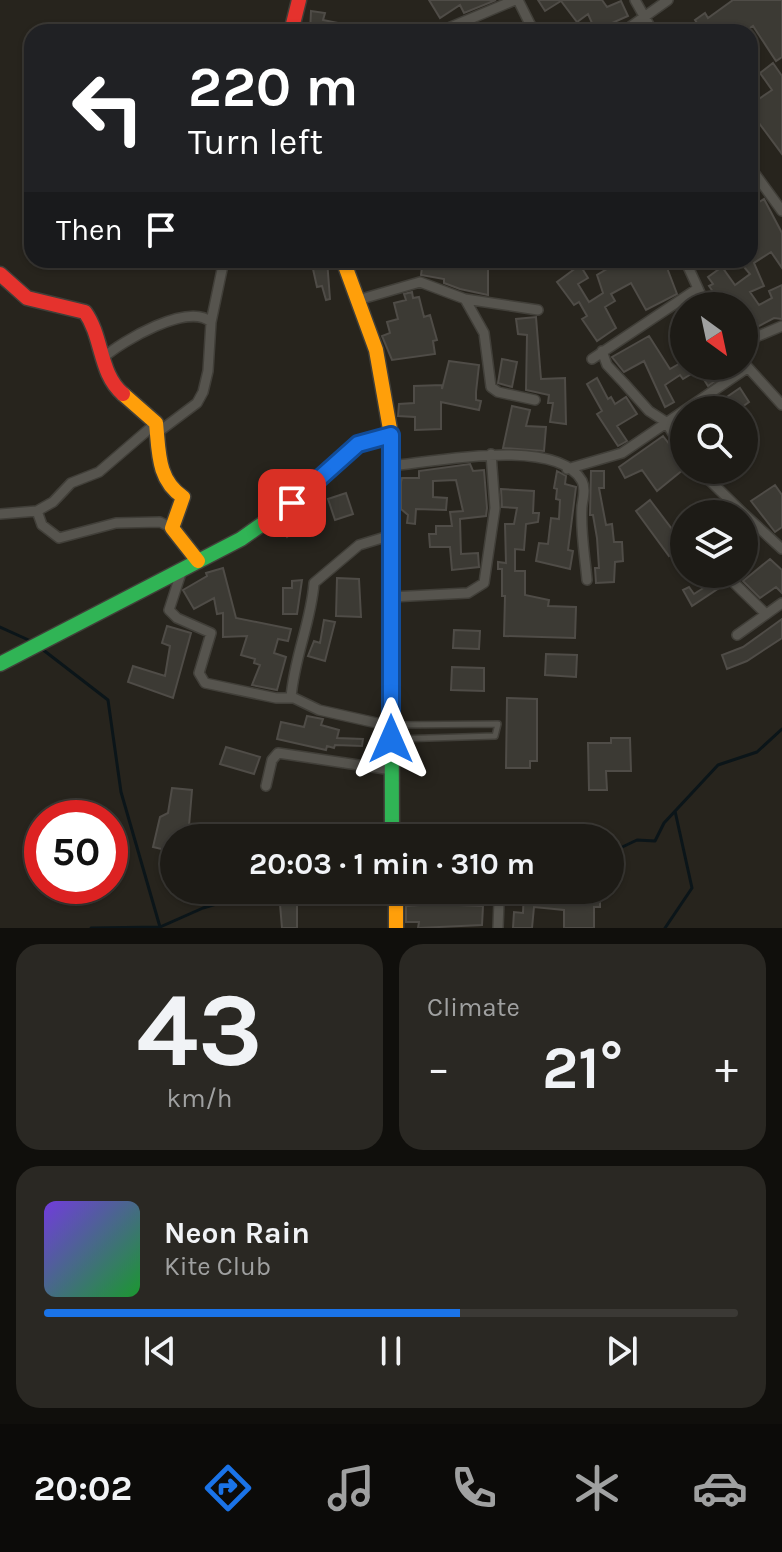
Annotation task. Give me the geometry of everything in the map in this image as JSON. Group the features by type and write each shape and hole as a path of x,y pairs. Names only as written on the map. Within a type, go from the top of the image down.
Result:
{"street":[{"path":"293,24 299,0"},
{"path":"458,24 516,0 530,24"},
{"path":"635,0 648,24"},
{"path":"634,24 668,0"},
{"path":"758,178 782,211"},
{"path":"0,514 37,511 53,502 71,483 99,472 156,428 197,403 208,371 211,322 222,268"},
{"path":"346,268 382,370 391,435 392,824"},
{"path":"688,268 699,292"},
{"path":"0,274 27,298 85,312 111,384 156,428 161,472 176,493 183,497 172,528"},
{"path":"358,300 420,282 465,299 538,310"},
{"path":"592,359 697,289"},
{"path":"465,299 484,333 491,387 498,392 535,400"},
{"path":"103,358 123,340 171,320 198,316 211,322"},
{"path":"758,336 782,326"},
{"path":"602,351 607,365 649,411 666,422 670,429"},
{"path":"758,378 782,405"},
{"path":"567,469 622,453 725,380"},
{"path":"0,664 260,527 358,444 391,435"},
{"path":"391,466 491,454 552,462 567,469 578,477 584,488 582,512 587,580"},
{"path":"391,597 468,593 484,583 495,508 491,454"},
{"path":"712,484 726,500"},
{"path":"37,511 42,525 59,538 116,523 160,522 172,528 198,561"},
{"path":"758,529 782,549"},
{"path":"291,698 297,651 307,631 314,583 359,545 392,535"},
{"path":"182,570 169,610 177,618 211,633 199,673 202,680 276,698 291,698 390,732"},
{"path":"739,588 766,614"},
{"path":"737,635 782,603"},
{"path":"266,786 272,760 278,753 392,770"},
{"path":"396,904 396,928"},
{"path":"498,928 499,904"}],"lane":[{"path":"498,724 495,736 390,732 498,724"}],"building":[{"path":"429,0 496,0 464,13 460,5 440,18"},
{"path":"538,0 602,0 607,7 621,1 628,16 610,24 592,24 588,14 577,22 561,1 545,11"},
{"path":"733,0 782,0 782,57 776,61 758,34 758,24 698,24 695,20 705,13 708,18"},
{"path":"311,11 325,13 323,20 343,24 310,24"},
{"path":"773,63 782,76 782,154 758,122 758,100 772,90 760,73"},
{"path":"764,199 782,233 782,268 771,252 758,260 758,201"},
{"path":"313,268 328,268 330,299 326,300 322,286 317,287"},
{"path":"422,268 488,268 488,295 460,289 444,283 444,279 421,275"},
{"path":"576,268 582,268 588,278 578,284 589,302 603,293 597,275 609,268 667,268 676,292 670,292 670,298 646,310 631,283 611,294 615,301 605,307 616,328 597,341 582,319 587,316 579,302 574,305 557,282"},
{"path":"723,268 735,285 750,274 745,268 756,268 764,286 750,292 713,292 709,286 713,284 708,277"},
{"path":"782,285 782,319 774,318 758,327 758,304 772,298 769,291"},
{"path":"412,292 413,298 419,297 424,317 430,315 437,340 433,341 435,354 392,360 382,336 390,333 387,322 398,319 394,303 406,300 404,294"},
{"path":"536,317 541,379 565,378 566,424 550,422 553,403 548,403 549,395 526,390 527,335 518,334 516,319"},
{"path":"649,336 670,369 670,380 672,380 665,385 671,396 670,404 665,407 644,361 624,372 612,357"},
{"path":"502,359 517,362 512,387 498,383"},
{"path":"449,361 479,365 476,400 481,401 479,410 441,402 441,429 415,430 415,417 398,416 399,404 414,403 414,386 442,385 442,389"},
{"path":"597,378 608,399 611,397 615,404 626,397 637,414 617,426 627,441 618,446 597,414 602,411 587,384"},
{"path":"740,388 745,396 728,396"},
{"path":"512,406 530,410 526,426 546,427 544,451 503,448"},
{"path":"663,436 670,445 670,480 657,491 642,470 625,478 619,467"},
{"path":"470,464 473,471 484,470 487,508 486,516 460,519 461,554 478,553 479,567 452,570 450,547 430,547 429,534 436,534 436,526 452,526 450,512 463,511 456,480 433,481 433,497 447,498 446,510 416,509 415,524 407,523 408,515 401,509 401,482 402,478 419,478 419,471"},
{"path":"557,471 566,476 565,484 576,487 568,550 573,551 570,569 536,561 539,543 548,544 551,518 559,519 560,500 556,499 557,489 554,488"},
{"path":"591,471 604,471 604,488 599,488 606,525 612,524 614,542 622,542 623,561 615,562 614,582 596,583 595,568 599,568 597,538 593,515 590,515"},
{"path":"775,485 782,495 782,527 775,532 758,510 758,500 752,500"},
{"path":"501,489 534,491 533,513 539,513 538,522 526,524 524,550 515,549 515,571 525,571 525,595 549,600 548,606 576,607 575,638 504,636 505,596 502,596 502,569 498,569 498,562 506,563 505,524 514,524 517,508 502,507"},
{"path":"346,493 353,514 335,520 328,499"},
{"path":"650,500 670,526 670,555 669,556 636,511"},
{"path":"297,511 304,522 287,537 279,525"},
{"path":"770,559 782,570 782,593 776,587 760,598 750,588 758,588 758,569"},
{"path":"223,568 236,618 291,629 288,641 278,639 274,653 286,657 277,690 252,685 260,665 254,663 255,659 241,655 247,636 223,637 223,613 217,614 214,598 194,609 183,590 207,576 206,573"},
{"path":"337,578 359,579 361,617 336,616"},
{"path":"302,580 297,614 283,614 283,588 292,588 292,581"},
{"path":"690,588 694,594 703,588 719,588 692,606 683,590"},
{"path":"782,619 782,638 747,661 727,669 722,655 743,647"},
{"path":"324,620 335,622 325,661 308,656 314,641 320,643"},
{"path":"167,626 191,633 173,698 128,682 133,666 165,676 170,646 162,643"},
{"path":"454,630 480,631 479,649 453,648"},
{"path":"546,654 577,655 576,677 545,675"},
{"path":"452,667 484,668 484,691 451,690"},
{"path":"507,698 537,699 537,761 530,761 530,768 506,768"},
{"path":"307,716 323,719 321,725 339,730 337,738 363,739 362,746 335,745 334,748 327,746 326,750 277,739 281,722 304,727"},
{"path":"611,738 630,738 631,771 606,771 607,790 589,790 588,743 611,743"},
{"path":"226,747 260,757 254,774 220,764"},
{"path":"172,788 192,790 189,824 160,824 160,849 153,847 160,817 168,813"},
{"path":"280,904 297,904 297,928 282,928"},
{"path":"523,904 600,904 600,907 594,907 594,928 564,928 564,910 534,907 532,928 513,928 514,912 523,913"},
{"path":"406,906 483,906 482,925 418,928 419,922 406,922"}],"waterway":[{"path":"0,627 33,642"},
{"path":"42,649 108,700 121,792 160,927"},
{"path":"624,846 637,840 655,841 664,823 718,765 757,752 782,729"},
{"path":"665,928 692,888 675,811"},
{"path":"91,928 160,927 216,904"}],"traffic: fast":[{"path":"0,664 241,539 292,503 358,444 391,435"},
{"path":"391,495 392,824"}],"traffic: slow":[{"path":"346,268 376,350 391,435 391,495"},
{"path":"123,394 156,423 164,473 174,490 183,497 172,528 198,561"},
{"path":"396,904 396,928"}],"traffic: jam":[{"path":"293,24 299,0"},
{"path":"0,274 27,298 85,312 109,376 123,394"}],"route":[{"path":"292,503 358,444 391,435 391,739"}]}
